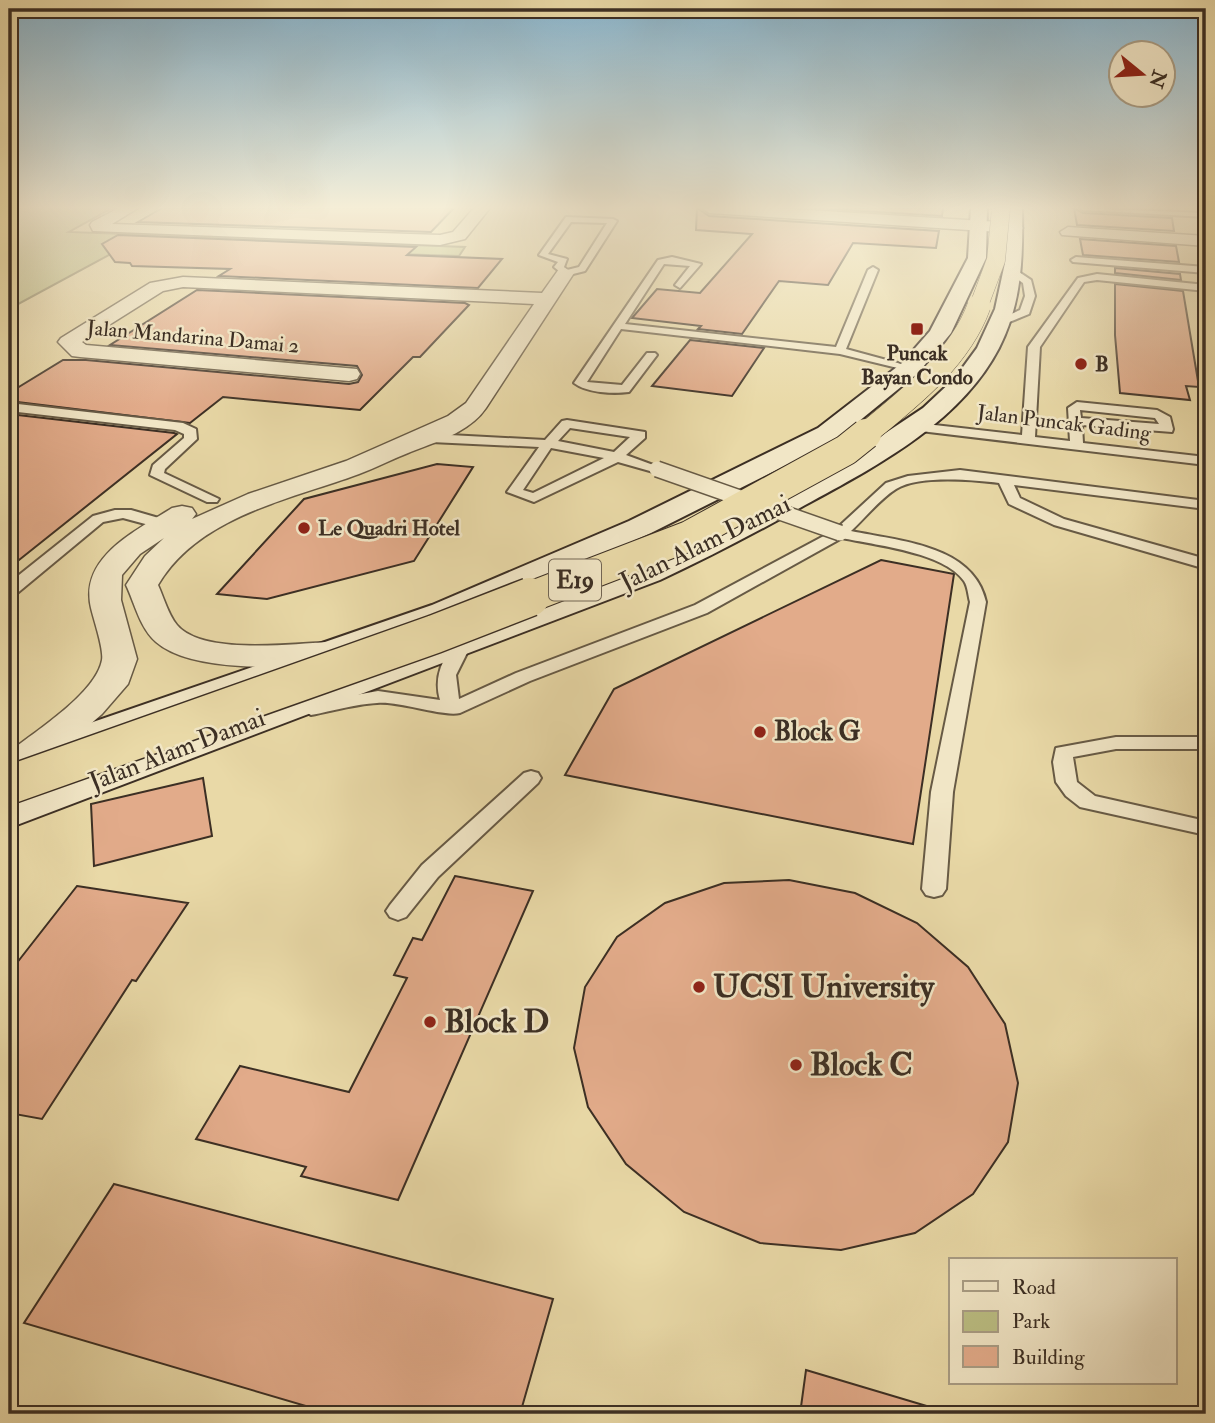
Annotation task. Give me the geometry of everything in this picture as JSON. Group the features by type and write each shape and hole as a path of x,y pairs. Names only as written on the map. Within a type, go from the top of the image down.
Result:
{"highway":[{"name":"E19","path":"13,772 435,634 689,536 846,450 920,389 971,328 991,274"}],"main road":[{"name":"Jalan Alam Damai","path":"13,772 327,652 455,608 640,527 775,462 827,433 910,368 950,317 969,274"},
{"name":"Jalan Alam Damai","path":"9,814 601,593 701,551 886,449 916,427 975,372 1002,322 1012,274"}],"street":[{"path":"144,274 163,285"},
{"path":"327,652 226,654 184,645 166,634 142,585 148,571 159,558 194,532 224,504 266,477 322,462 400,447 431,438 460,421 474,408 564,274"},
{"name":"Jalan Mandarina Damai 2","path":"349,374 80,351 68,342 163,285 191,281 546,299"},
{"path":"13,772 89,706 110,684 120,659 105,600 107,574 129,548 164,523 224,504"},
{"path":"164,523 194,532"}],"lane":[{"path":"651,355 625,389 581,385 590,367 653,274"},
{"path":"680,285 688,274"},
{"path":"840,351 871,274"},
{"path":"1028,440 1034,347 1081,280 1097,277 1206,288"},
{"path":"620,326 840,351 910,368"},
{"path":"1075,421 1167,429 1164,417 1157,414 1082,406 1074,408 1075,421 1077,446"},
{"path":"9,407 178,426 191,432 190,439 158,468 157,475 224,504"},
{"path":"567,424 640,435 616,457 534,498 514,492 547,444 567,424"},
{"name":"Jalan Puncak Gading","path":"916,427 1206,461"},
{"path":"431,438 492,439 547,444 616,457 840,533 939,557 959,567 970,578 978,602 942,792 934,889"},
{"path":"231,730 327,705 378,697 420,701 453,709 523,677 701,609 840,533 891,486 908,480 960,474 1206,506"},
{"path":"1005,480 1014,501 1059,522 1206,564"},
{"path":"9,591 98,519 112,512 164,523"},
{"path":"453,709 446,692 446,670 463,643"},
{"path":"1206,743 1077,748 1063,753 1063,780 1071,791 1088,802 1206,828"},
{"path":"398,911 430,871 531,778"}],"green space":[{"path":"9,274 73,274 9,309"}],"building":[{"path":"222,274 489,274 478,288 219,276"},
{"path":"716,274 834,274 828,285 779,281 742,334 632,318 657,289 700,293"},
{"path":"1128,274 1180,274 1181,280"},
{"path":"1115,284 1183,291 1199,387 1186,386 1190,400 1120,393 1115,335"},
{"path":"197,290 469,305 420,357 413,357 360,410 223,397 190,423 9,401 9,393 63,360 349,384 358,382 362,375 357,366 110,345"},
{"path":"690,340 764,348 732,396 652,386"},
{"path":"9,414 174,433 177,434 9,568"},
{"path":"437,464 473,467 414,561 267,599 217,594 304,499"},
{"name":"Block G","path":"881,560 954,574 913,844 565,775 614,689"},
{"path":"203,778 212,836 94,866 91,804"},
{"name":"Block D","path":"455,876 533,891 398,1200 301,1176 306,1167 196,1139 240,1066 349,1092 407,978 394,975 413,938 422,940"},
{"name":"Block C","path":"789,880 855,893 917,923 968,967 1005,1024 1018,1083 1008,1142 973,1194 915,1233 841,1250 760,1243 684,1212 626,1164 588,1107 574,1048 585,987 617,937 665,903 724,883"},
{"path":"77,886 188,903 136,981 132,980 42,1119 9,1113 9,973"},
{"path":"114,1184 553,1299 520,1414 333,1414 24,1323"},
{"path":"806,1370 930,1407 929,1414 800,1414"}],"place":[{"name":"Puncak Bayan Condo","path":"917,329"},
{"name":"B","path":"1081,364"},
{"name":"Le Quadri Hotel","path":"304,528"},
{"name":"Block G","path":"760,732"},
{"name":"UCSI University","path":"699,987"},
{"name":"Block D","path":"430,1022"},
{"name":"Block C","path":"796,1065"}]}
